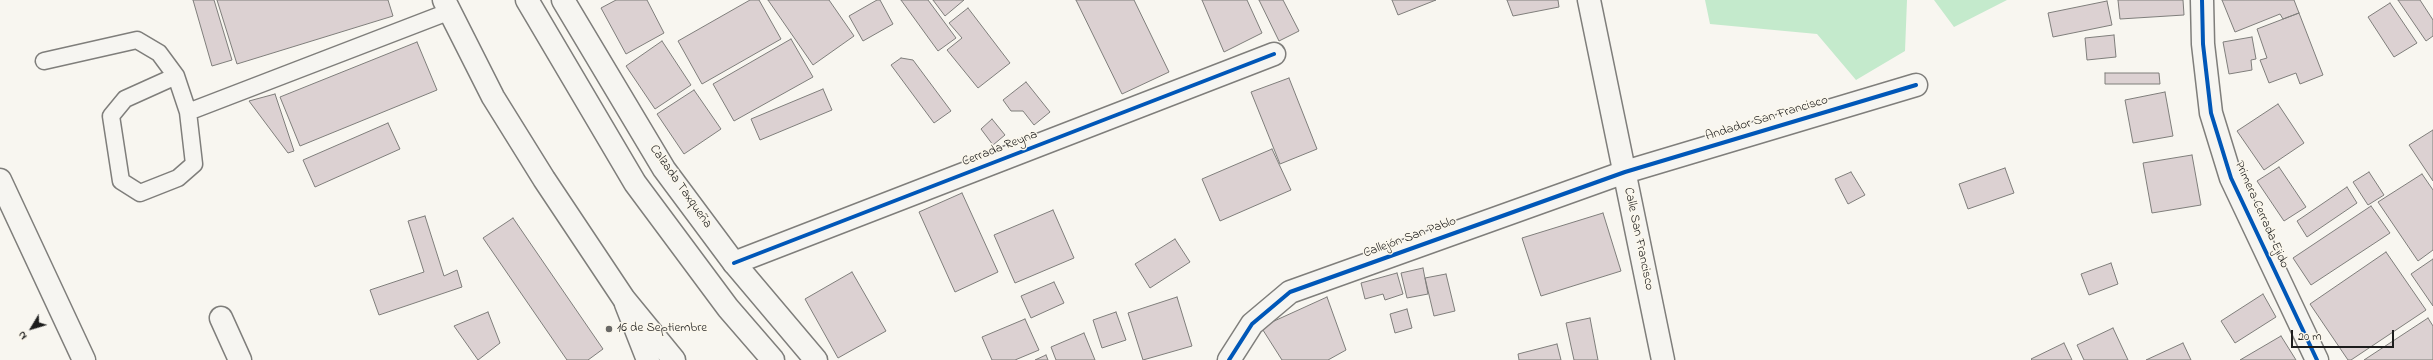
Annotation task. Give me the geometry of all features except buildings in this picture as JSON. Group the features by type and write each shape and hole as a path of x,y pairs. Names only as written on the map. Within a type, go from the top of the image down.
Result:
{"street":[{"path":"527,0 634,183 728,308 773,360"},
{"name":"Calzada Taxqueña","path":"563,0 664,169 734,263 816,360"},
{"name":"Calle San Francisco","path":"1589,0 1663,360"},
{"name":"Primera Cerrada Ejido","path":"2202,0 2203,44 2211,113 2231,178 2317,360"},
{"path":"446,6 493,97 544,179 624,299 674,360"},
{"name":"Cerrada Reyna","path":"734,263 1274,54"},
{"name":"Andador San Francisco","path":"1624,172 1916,85"},
{"name":"Callejón San Pablo","path":"1229,360 1252,324 1290,292 1624,172"},
{"path":"0,180 84,360"},
{"path":"624,299 648,360"},
{"path":"220,318 240,360"}],"lane":[{"path":"188,112 446,6"},
{"path":"44,61 137,40 160,53 176,76 188,112 194,164 178,178 140,193 121,181 111,116 126,98 176,76"}],"green space":[{"path":"1705,0 1907,0 1905,51 1856,80 1817,34 1710,24"},
{"path":"1934,0 2007,0 1954,27"}],"cycle path":[{"path":"2202,0 2203,44 2211,113 2231,178 2317,360"},
{"path":"734,263 1274,54"},
{"path":"1229,360 1252,324 1290,292 1625,172 1916,85"}],"place":[{"name":"16 de Septiembre","path":"609,329"}]}
